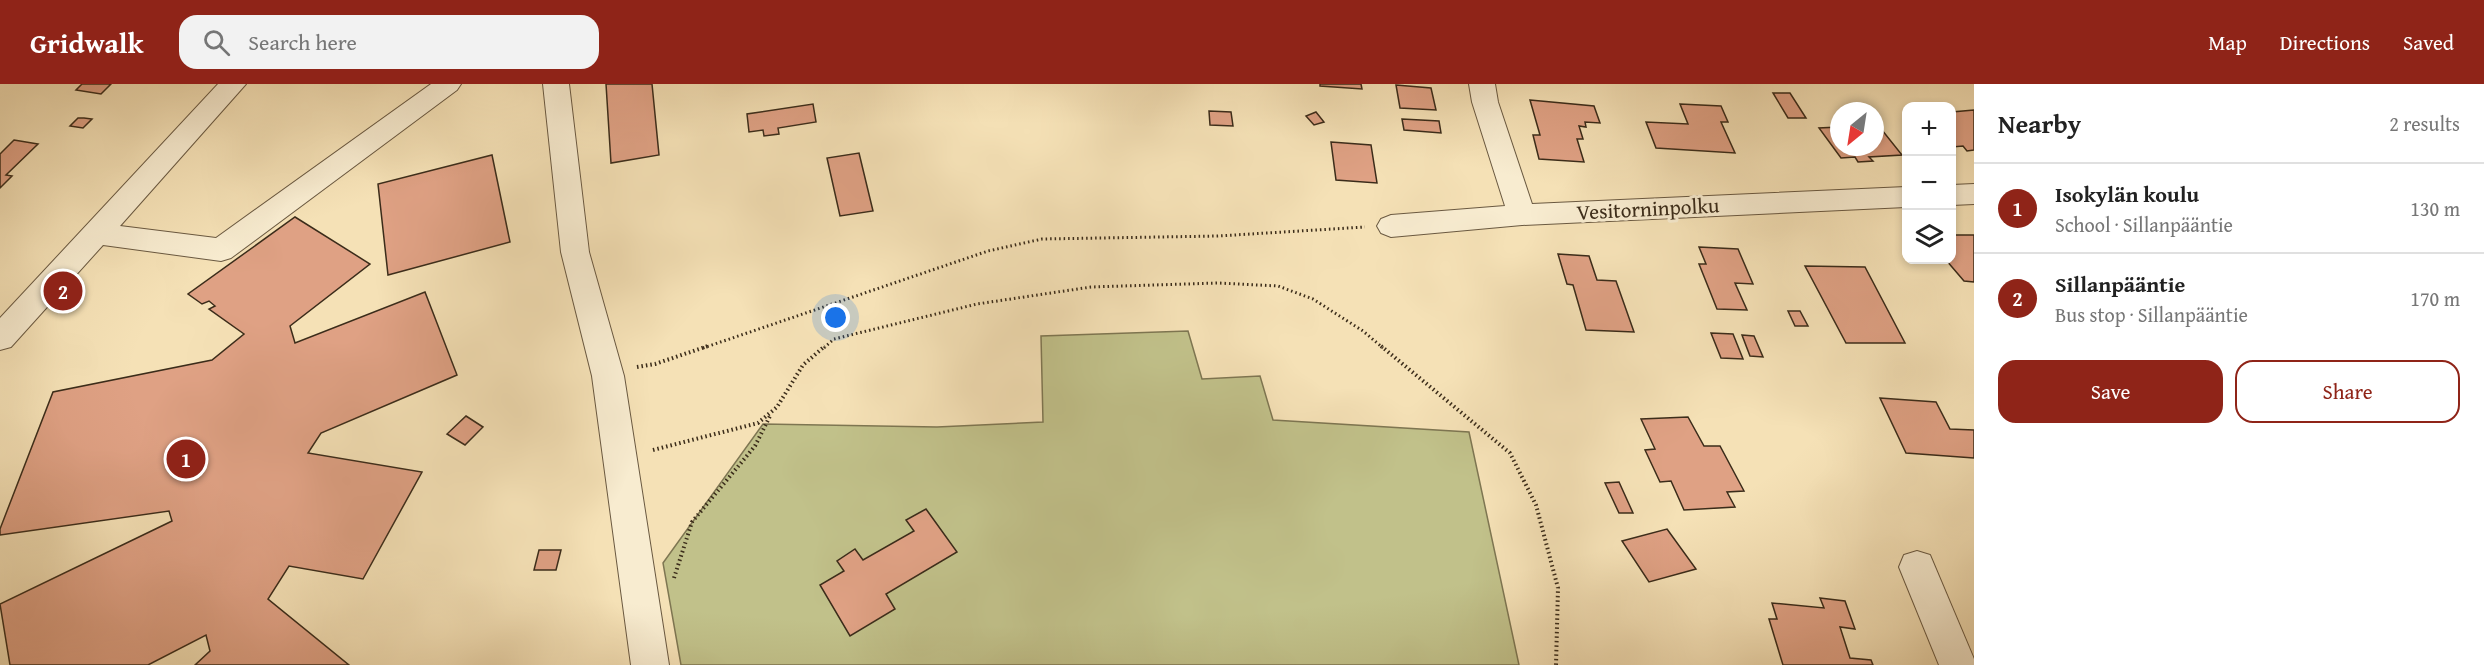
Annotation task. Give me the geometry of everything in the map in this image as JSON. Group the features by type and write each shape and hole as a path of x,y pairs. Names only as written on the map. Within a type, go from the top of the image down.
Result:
{"street":[{"path":"0,338 233,84"},
{"path":"96,233 221,250 448,84"},
{"path":"556,84 575,252 607,373 650,665"},
{"path":"1482,84 1485,102 1522,215"},
{"path":"1956,195 1974,194"},
{"name":"Vesitorninpolku","path":"1390,226 1522,215 1902,197"},
{"path":"1917,567 1958,665"}],"path":[{"path":"607,373 655,364 988,251 1042,238 1218,236 1390,226"},
{"path":"674,589 674,579 692,522 755,446 771,413 803,365 834,339 977,304 1090,286 1218,283 1278,286 1313,298 1364,331 1510,453 1536,506 1558,588 1557,665"},
{"path":"618,459 758,423 771,413"}],"green space":[{"path":"1188,331 1202,379 1260,376 1273,420 1469,432 1519,665 681,665 663,563 763,424 937,427 1043,422 1041,336"}],"building":[{"path":"82,84 111,84 101,94 76,90"},
{"path":"606,84 652,84 659,155 611,163"},
{"path":"1320,84 1361,84 1362,89 1320,86"},
{"path":"1396,85 1431,88 1436,110 1400,108"},
{"path":"1773,93 1790,93 1806,118 1788,118"},
{"path":"1530,100 1594,106 1600,123 1585,122 1586,127 1579,126 1583,139 1577,139 1584,162 1539,159 1533,135 1540,135"},
{"path":"813,104 816,122 778,128 779,134 764,136 763,130 749,132 747,114"},
{"path":"1680,104 1721,106 1728,122 1721,122 1735,153 1656,148 1646,122 1688,124"},
{"path":"1974,110 1974,150 1967,151 1963,146 1956,147 1956,112"},
{"path":"1209,111 1231,112 1233,126 1210,125"},
{"path":"1316,112 1324,122 1314,125 1306,116"},
{"path":"78,118 92,119 83,128 70,126"},
{"path":"1402,119 1439,121 1441,133 1404,130"},
{"path":"1830,127 1830,143 1819,128"},
{"path":"1884,132 1902,155 1869,157 1873,161 1858,162 1855,157 1841,158 1840,156 1884,156"},
{"path":"14,140 38,144 6,175 12,176 0,188 0,154"},
{"path":"1331,142 1371,145 1377,183 1336,180"},
{"path":"859,153 873,211 840,216 827,158"},
{"path":"492,155 510,242 388,275 378,184"},
{"path":"295,217 370,264 290,326 295,343 425,292 457,375 321,433 308,453 422,472 363,579 289,566 268,599 349,665 195,665 210,651 206,635 148,665 10,665 0,604 172,521 169,511 0,535 0,529 53,392 212,360 244,334 209,309 215,306 209,301 202,304 188,294"},
{"path":"1956,235 1974,235 1974,282 1964,281 1949,264 1956,264"},
{"path":"1699,247 1738,249 1753,284 1735,283 1747,310 1717,309 1699,264 1706,264"},
{"path":"1558,254 1589,256 1597,280 1616,281 1634,332 1586,330 1573,285 1567,284"},
{"path":"1805,266 1865,267 1905,343 1846,343"},
{"path":"1788,311 1800,311 1808,326 1795,326"},
{"path":"1711,333 1733,334 1743,359 1721,358"},
{"path":"1742,335 1754,336 1763,357 1750,356"},
{"path":"1880,398 1936,402 1950,429 1974,430 1974,458 1906,453"},
{"path":"466,416 483,427 465,445 447,434"},
{"path":"1688,417 1704,446 1720,446 1744,491 1727,492 1735,507 1684,510 1671,481 1660,482 1645,450 1655,449 1641,419"},
{"path":"1619,482 1633,513 1619,513 1605,483"},
{"path":"926,509 957,552 886,594 895,609 850,636 820,585 844,571 837,561 855,549 863,560 914,531 906,520"},
{"path":"1667,529 1696,569 1649,582 1622,541"},
{"path":"539,550 561,550 556,570 534,570"},
{"path":"1820,598 1845,601 1855,629 1840,627 1850,658 1871,660 1873,665 1783,665 1769,619 1777,619 1772,603 1824,608"}],"place":[{"name":"Sillanpääntie","path":"63,291"},
{"name":"Isokylän koulu","path":"186,459"}]}
